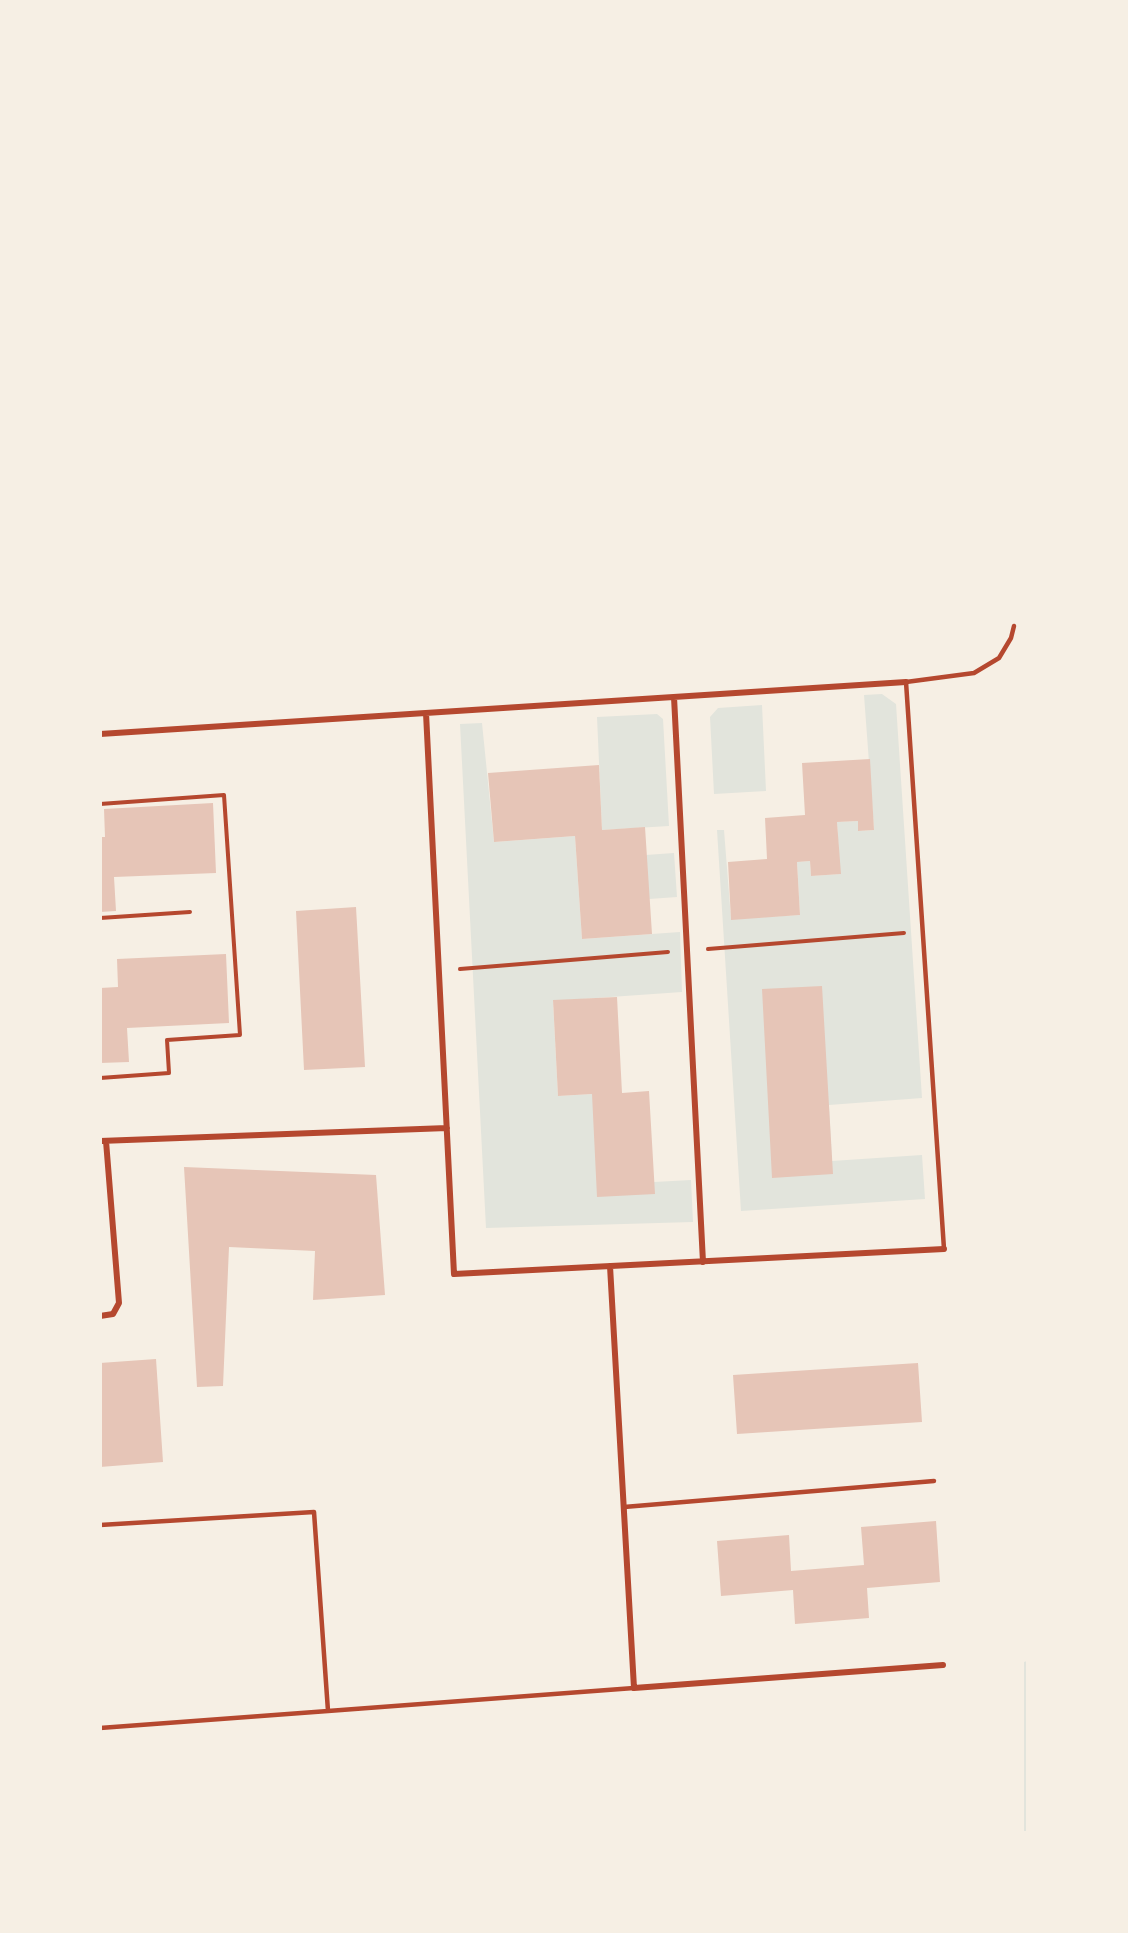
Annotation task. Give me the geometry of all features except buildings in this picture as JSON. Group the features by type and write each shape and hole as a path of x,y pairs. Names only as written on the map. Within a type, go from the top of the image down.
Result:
{"street":[{"path":"100,734 906,682"},
{"path":"674,697 703,1262"},
{"path":"426,713 454,1274 944,1249"},
{"path":"100,1316 113,1314 119,1303 103,1141 447,1128"},
{"path":"610,1266 634,1688 943,1665"}],"lane":[{"path":"944,1249 906,682 974,673 999,658 1011,638 1014,627"},
{"path":"624,1507 934,1481"},
{"path":"100,1525 314,1512 328,1711"},
{"path":"100,1728 634,1688"}],"path":[{"path":"100,804 224,795 240,1035 167,1040 169,1073 100,1078"},
{"path":"100,918 190,912"}],"shaded area":[{"path":"882,694 896,704 922,1098 829,1105 832,1161 922,1155 925,1199 741,1211 717,830 724,830 731,919 800,915 797,862 810,861 811,876 840,874 837,822 858,821 859,831 874,830 864,695"},
{"path":"762,705 766,791 714,794 710,717 718,708"},
{"path":"657,714 663,719 669,826 602,830 597,717"},
{"path":"482,723 494,842 575,836 582,939 680,932 682,992 553,1001 558,1096 592,1094 654,1182 691,1180 693,1222 486,1228 460,724"},
{"path":"674,853 677,897 649,899 646,855"},
{"path":"1027,1661 1028,1832 1024,1832 1024,1662"}]}
